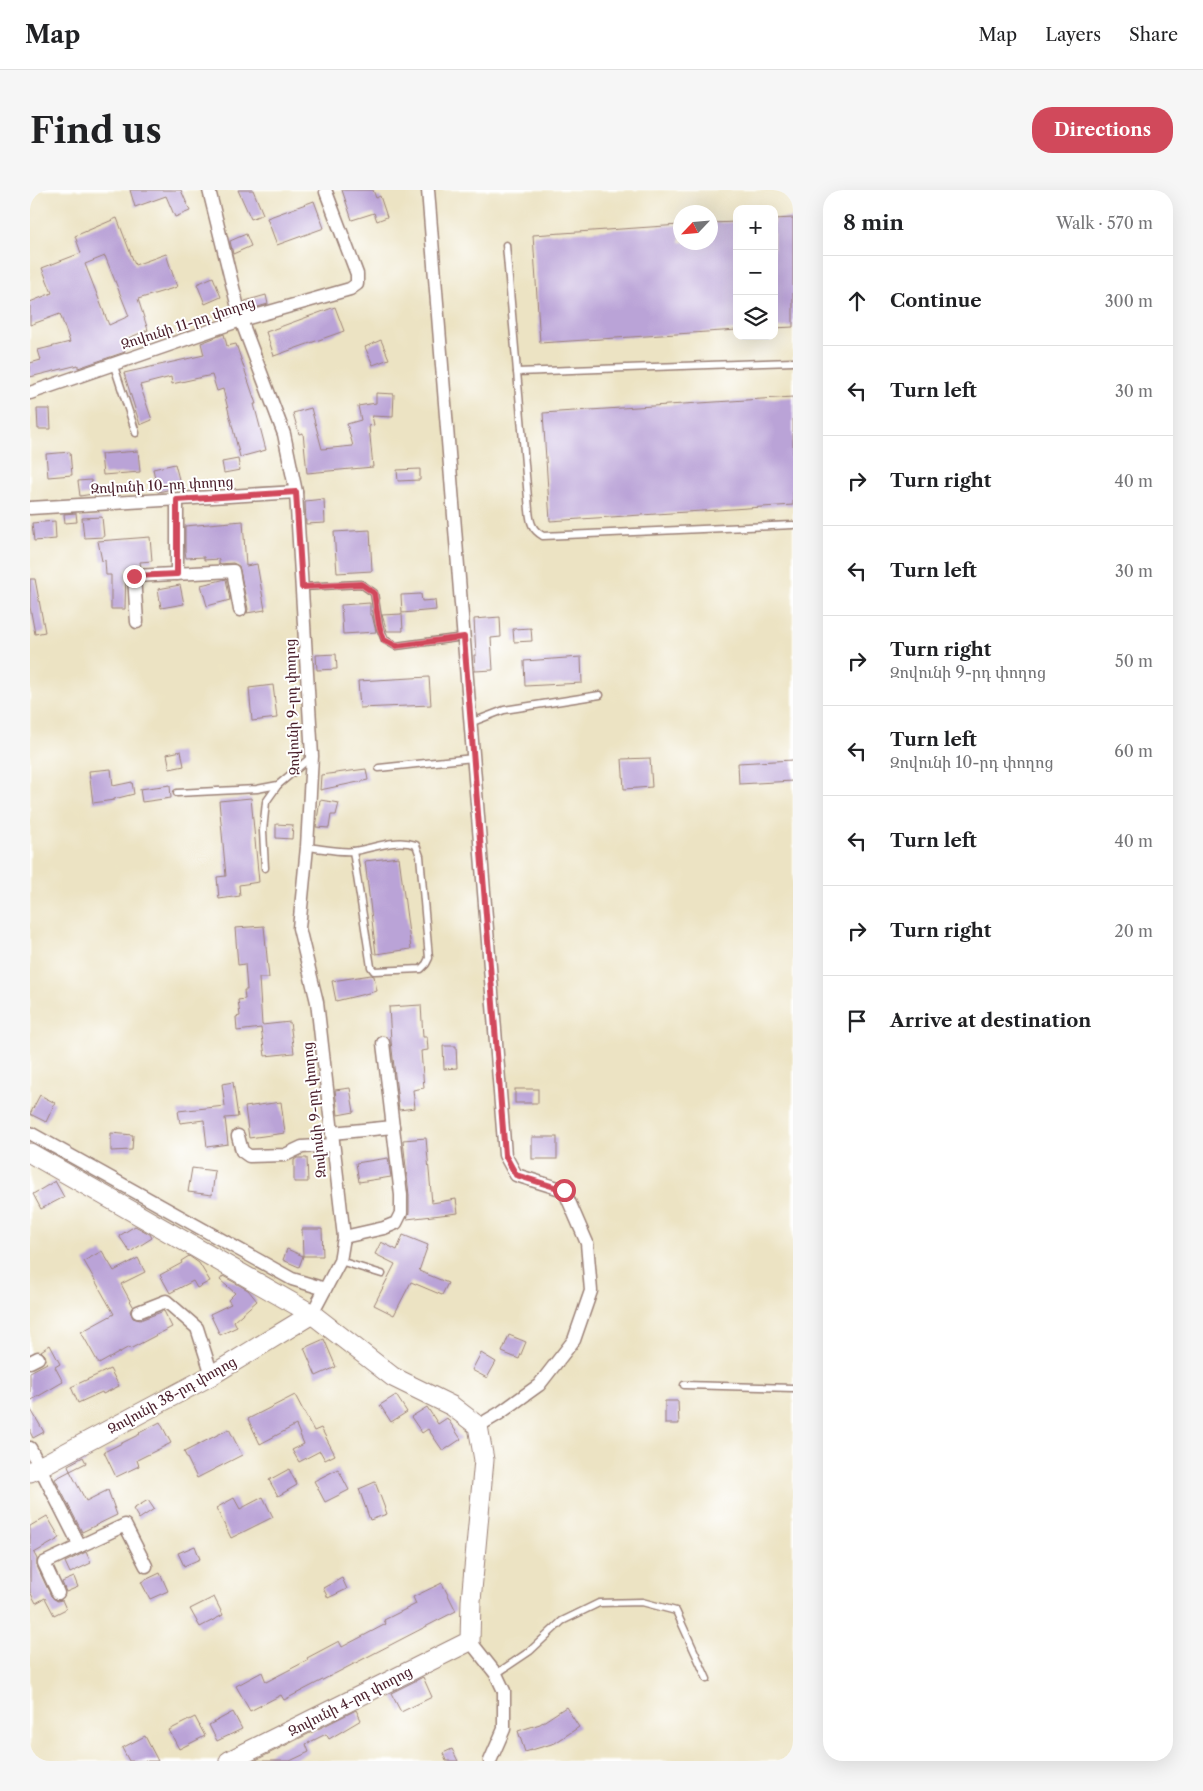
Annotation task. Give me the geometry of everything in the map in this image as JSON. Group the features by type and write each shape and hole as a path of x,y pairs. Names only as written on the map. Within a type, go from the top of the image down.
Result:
{"street":[{"name":"Զովունի 9-րդ փողոց","path":"209,190 241,320 284,434 296,492 312,756 299,928 317,1002 344,1237 340,1261 312,1314"},
{"path":"428,190 505,1155 516,1175 564,1190 587,1243 591,1291 574,1340 539,1385 500,1414 478,1426"},
{"name":"Զովունի 11-րդ փողոց","path":"30,393 241,320 350,289 357,284 357,274 326,192"},
{"name":"Զովունի 10-րդ փողոց","path":"30,508 296,492"},
{"path":"177,500 177,574"},
{"path":"136,622 134,576 233,571 240,610"},
{"path":"344,1237 390,1226 396,1223 401,1213 401,1195 383,1043"},
{"path":"238,1136 242,1151 249,1156 285,1156 302,1147 393,1127"},
{"path":"30,1133 292,1279 325,1289"},
{"path":"30,1153 312,1314 393,1377 452,1406 478,1426 484,1460 471,1601 470,1641 496,1674 504,1690 504,1728 490,1761"},
{"path":"138,1312 166,1301 197,1328 212,1374"},
{"name":"Զովունի 38-րդ փողոց","path":"35,1469 212,1374 312,1314"},
{"path":"30,1448 35,1469 80,1546"},
{"path":"58,1593 44,1563 125,1525 146,1566"},
{"name":"Զովունի 4-րդ փողոց","path":"229,1761 470,1641"}],"lane":[{"path":"506,246 530,521 536,532 543,536 793,525"},
{"path":"517,372 793,362"},
{"path":"113,363 136,432"},
{"path":"302,587 361,584 374,593 379,625 384,640 396,646 464,637"},
{"path":"470,723 504,710 600,695"},
{"path":"265,868 263,831 266,802 278,785 312,756"},
{"path":"379,768 473,758"},
{"path":"178,793 257,789 278,785"},
{"path":"306,847 353,851 394,843 416,845 420,856 429,958 421,969 374,971 371,967 353,851"},
{"path":"340,1261 382,1274"},
{"path":"684,1385 793,1388"},
{"path":"496,1674 530,1651 562,1621 599,1603 642,1602 676,1611 707,1679"}],"building":[{"path":"130,190 181,190 190,211 175,217 166,196 135,207"},
{"path":"238,190 253,190 263,214 251,219"},
{"path":"342,190 373,190 376,198 380,196 387,217 377,221 374,213 352,220"},
{"path":"314,201 324,228 277,245 267,218"},
{"path":"117,218 135,265 166,254 177,287 138,299 148,330 121,341 125,352 78,368 78,365 30,377 30,363 41,360 38,350 70,342 60,314 30,325 30,302 52,293 42,268 81,253 75,236","holes":["105,256 129,316 109,325 85,264"]},
{"path":"793,218 793,327 778,328 778,219"},
{"path":"733,222 733,330 540,343 533,235 673,225 673,250 718,250 718,223"},
{"path":"246,234 251,246 233,254 230,241"},
{"path":"213,277 221,297 205,304 197,284"},
{"path":"266,295 268,304 247,310 245,301"},
{"path":"335,307 344,331 274,356 266,332"},
{"path":"224,334 227,346 236,344 256,404 254,404 266,450 240,457 223,389 217,391 212,375 172,384 171,377 140,385 152,420 140,425 124,373 204,355 201,343"},
{"path":"381,340 389,359 373,365 365,347"},
{"path":"376,393 394,394 393,417 372,416 374,425 369,426 373,467 307,473 303,433 299,434 293,413 311,408 322,449 353,446 347,424 361,420 358,406 376,403"},
{"path":"793,397 793,505 550,521 543,413"},
{"path":"37,409 50,409 51,429 38,429"},
{"path":"138,451 140,472 103,475 101,454"},
{"path":"70,452 72,475 48,477 46,454"},
{"path":"238,459 240,470 224,473 222,462"},
{"path":"175,464 181,487 158,492 153,469"},
{"path":"420,469 420,480 398,481 397,470"},
{"path":"91,480 93,494 80,496 78,481"},
{"path":"324,499 325,523 306,524 305,501"},
{"path":"76,513 77,522 65,523 64,514"},
{"path":"102,517 104,537 84,538 82,518"},
{"path":"55,521 56,539 34,541 32,523"},
{"path":"243,521 246,566 257,564 265,610 247,613 248,609 239,566 233,563 219,564 219,559 204,560 204,557 186,558 185,551 185,526"},
{"path":"370,530 372,571 337,573 334,532"},
{"path":"150,537 152,561 140,562 141,568 126,569 125,609 111,609 111,575 106,575 105,560 102,561 98,541"},
{"path":"30,579 35,579 45,632 35,634 30,607"},
{"path":"226,579 230,600 207,606 201,585"},
{"path":"180,585 184,604 161,608 158,589"},
{"path":"421,594 422,601 435,600 436,610 402,613 401,595"},
{"path":"370,603 370,615 372,615 376,632 343,634 341,605"},
{"path":"402,614 403,631 387,631 382,615"},
{"path":"500,617 501,637 491,638 493,670 475,671 474,619"},
{"path":"531,628 532,641 514,642 513,629"},
{"path":"336,654 337,669 317,670 316,655"},
{"path":"581,657 582,683 525,686 524,661"},
{"path":"429,677 431,705 360,708 358,681"},
{"path":"273,685 277,718 252,721 249,688"},
{"path":"181,751 184,766 170,769 167,754"},
{"path":"650,758 652,787 624,789 622,759"},
{"path":"793,760 793,781 739,784 738,763"},
{"path":"111,769 113,786 132,782 134,794 114,800 93,803 89,771"},
{"path":"366,769 368,780 320,790 321,775"},
{"path":"170,785 171,798 142,802 140,789"},
{"path":"251,798 259,882 239,885 240,896 219,899 217,877 226,876 219,801"},
{"path":"320,800 339,803 336,815 331,815 329,828 316,827"},
{"path":"276,824 293,825 292,839 276,838"},
{"path":"399,857 411,949 376,954 365,861"},
{"path":"264,926 269,978 259,978 262,1025 290,1022 294,1053 265,1056 261,1028 237,1031 236,1017 240,1016 238,1000 245,999 244,990 247,990 245,964 238,965 235,928"},
{"path":"374,976 377,991 336,1001 332,981"},
{"path":"421,1005 423,1037 427,1037 428,1050 421,1051 424,1088 413,1090 415,1108 399,1110 389,1007"},
{"path":"443,1046 456,1046 457,1068 444,1069"},
{"path":"233,1082 238,1117 225,1118 228,1144 207,1147 204,1120 180,1123 178,1111 225,1106 222,1084"},
{"path":"350,1088 354,1112 338,1115 335,1090"},
{"path":"515,1089 538,1089 538,1103 515,1103"},
{"path":"40,1095 55,1103 46,1122 30,1114"},
{"path":"281,1102 285,1133 249,1138 245,1107"},
{"path":"111,1133 133,1135 132,1150 111,1151"},
{"path":"532,1137 557,1137 557,1159 532,1159"},
{"path":"426,1138 432,1203 456,1199 458,1213 407,1219 409,1195 403,1140"},
{"path":"297,1158 307,1158 308,1182 294,1182 294,1160"},
{"path":"388,1158 391,1177 359,1182 356,1163"},
{"path":"192,1168 215,1171 212,1195 188,1192"},
{"path":"55,1181 64,1197 41,1209 33,1194"},
{"path":"135,1226 150,1234 152,1238 130,1252 119,1236"},
{"path":"302,1229 322,1229 323,1256 303,1256"},
{"path":"403,1235 428,1245 419,1271 448,1283 442,1295 411,1282 394,1315 374,1305 395,1264 375,1254 381,1242 397,1250"},
{"path":"287,1249 303,1256 299,1267 283,1260"},
{"path":"102,1251 114,1271 138,1258 145,1272 121,1284 133,1306 130,1311 133,1318 140,1320 164,1311 172,1327 130,1349 129,1347 99,1364 81,1332 114,1314 84,1261"},
{"path":"189,1256 199,1263 210,1281 197,1288 193,1281 170,1293 160,1275 182,1263 181,1261"},
{"path":"223,1276 248,1290 257,1301 234,1321 237,1327 220,1335 210,1314 231,1304 228,1300 235,1293 220,1280"},
{"path":"509,1335 526,1342 519,1359 502,1352"},
{"path":"324,1339 336,1367 316,1376 304,1348"},
{"path":"50,1345 60,1364 55,1367 63,1382 30,1401 30,1372 47,1363 45,1355 41,1351"},
{"path":"481,1353 496,1362 487,1378 472,1370"},
{"path":"110,1369 119,1386 78,1403 71,1387"},
{"path":"295,1395 314,1431 321,1428 335,1455 325,1460 320,1451 299,1462 292,1450 304,1444 296,1425 260,1444 248,1419"},
{"path":"396,1395 407,1412 391,1422 380,1405"},
{"path":"665,1401 678,1401 679,1424 665,1424"},
{"path":"427,1407 438,1424 447,1418 461,1439 443,1451 428,1429 422,1433 411,1417"},
{"path":"30,1408 44,1432 33,1438 30,1432"},
{"path":"160,1422 171,1443 137,1460 139,1466 116,1477 104,1452"},
{"path":"229,1429 242,1455 197,1478 184,1452"},
{"path":"83,1457 86,1463 70,1471 68,1465"},
{"path":"289,1469 297,1485 278,1496 269,1480"},
{"path":"338,1469 349,1490 325,1502 314,1481"},
{"path":"70,1471 86,1501 108,1490 117,1515 82,1532 55,1479"},
{"path":"375,1482 387,1514 370,1520 359,1489"},
{"path":"263,1497 273,1517 231,1538 216,1508 234,1498 240,1509"},
{"path":"148,1500 154,1509 139,1519 133,1509"},
{"path":"47,1516 60,1538 34,1553 37,1559 37,1566 51,1596 57,1601 62,1600 66,1609 54,1615 45,1598 36,1603 30,1592 30,1526"},
{"path":"195,1546 200,1559 184,1566 178,1553"},
{"path":"86,1552 91,1563 70,1573 65,1562"},
{"path":"160,1573 168,1591 150,1599 141,1582"},
{"path":"74,1577 78,1587 66,1592 62,1582"},
{"path":"342,1578 347,1589 328,1598 323,1588"},
{"path":"442,1583 456,1611 284,1700 281,1695 250,1711 236,1686 262,1672 266,1682 339,1641 342,1647 386,1624 384,1620 416,1604 413,1597"},
{"path":"214,1597 223,1615 200,1627 190,1609"},
{"path":"423,1677 432,1697 401,1712 391,1693"},
{"path":"566,1707 579,1727 555,1743 525,1752 518,1731 540,1724"},
{"path":"356,1710 361,1720 329,1739 326,1734 306,1744 309,1752 290,1761 254,1761"},
{"path":"233,1712 242,1729 217,1741 209,1725"},
{"path":"195,1717 205,1736 179,1749 169,1730"},
{"path":"145,1736 158,1761 129,1761 122,1748"},
{"path":"452,1749 458,1761 446,1761 443,1753"}],"route":[{"path":"134,576 177,574 177,500 296,492 302,587 361,584 374,593 379,625 384,640 396,646 464,637 505,1155 516,1175 564,1190"}]}
